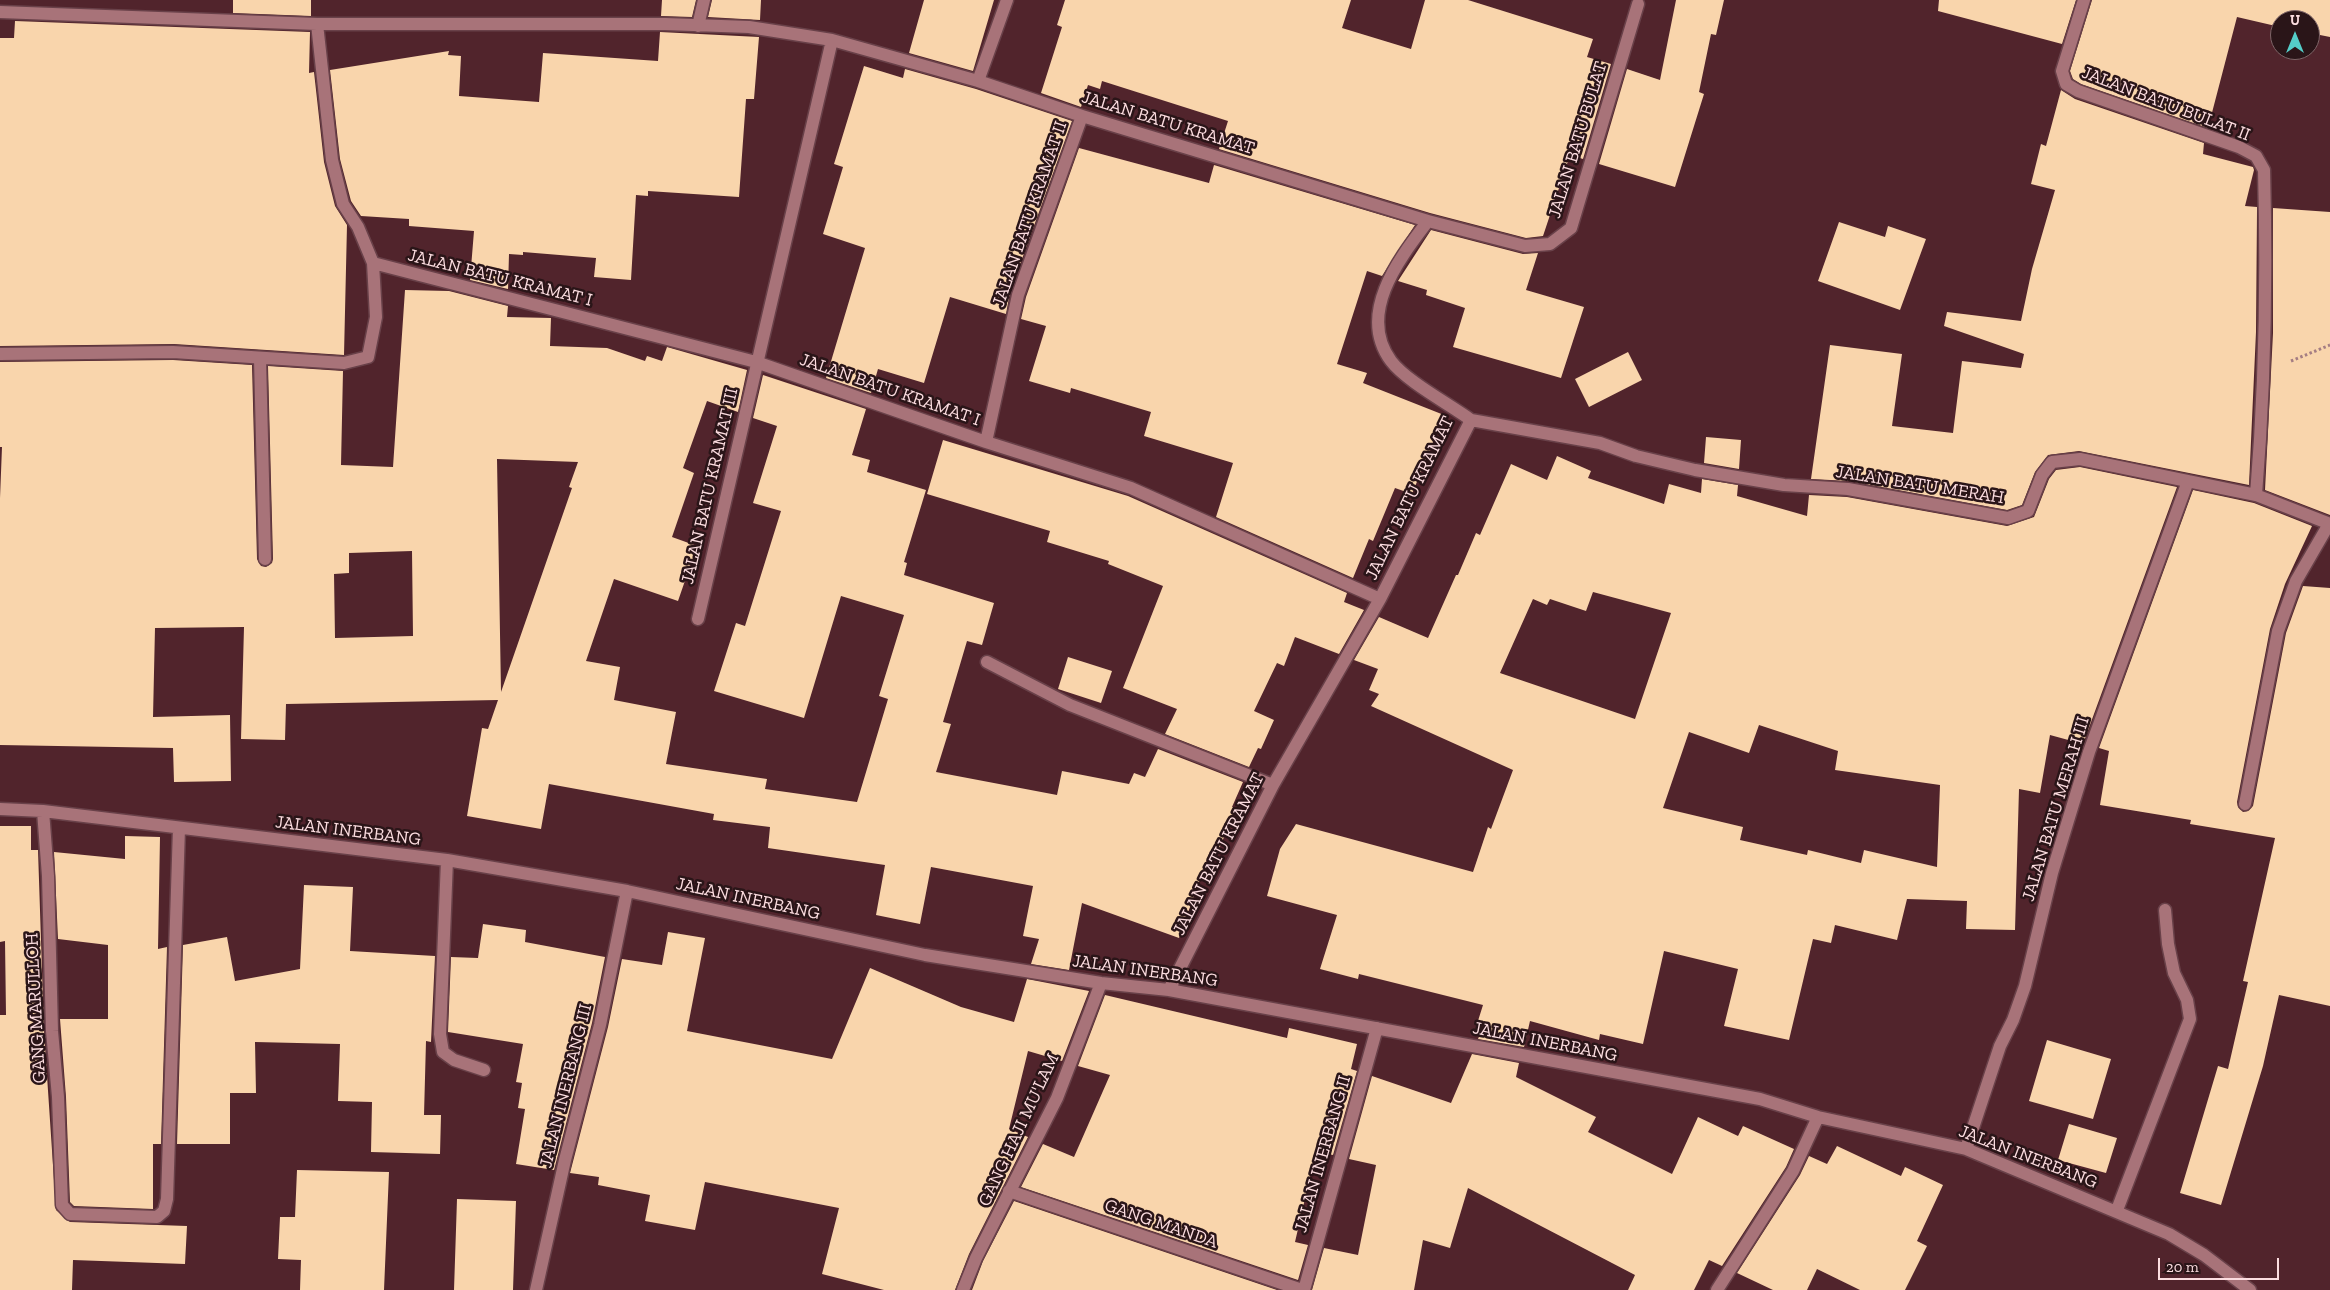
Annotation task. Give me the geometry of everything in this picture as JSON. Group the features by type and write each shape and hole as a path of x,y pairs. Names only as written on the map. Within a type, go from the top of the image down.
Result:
{"street":[{"path":"698,26 704,0"},
{"path":"978,81 1007,0"},
{"name":"JALAN BATU BULAT II","path":"2084,0 2062,71 2066,84 2078,91 2239,147 2256,156 2264,170 2267,271 2265,372"},
{"name":"JALAN BATU BULAT","path":"1428,221 1525,246 1550,244 1571,228 1638,4"},
{"name":"JALAN BATU KRAMAT","path":"0,12 317,24 749,27 832,40 978,81 1082,116 1428,221 1399,259 1390,277 1379,310 1379,338 1391,361 1414,381 1471,420 1380,599 1272,785 1169,990"},
{"path":"0,354 172,352 344,363 368,357 376,317 373,263 358,227 343,204 332,160 317,24"},
{"name":"JALAN BATU KRAMAT III","path":"698,619 832,40"},
{"name":"JALAN BATU KRAMAT II","path":"986,442 1018,295 1082,116"},
{"name":"JALAN BATU KRAMAT I","path":"373,263 756,362 986,442 1132,488 1380,599"},
{"path":"260,359 264,559"},
{"path":"2256,495 2265,372"},
{"name":"JALAN BATU MERAH","path":"1471,420 1600,443 1636,456 1695,470 1784,485 1848,489 2008,518 2028,511 2042,475 2052,462 2080,459 2256,495 2329,524"},
{"name":"JALAN BATU MERAH III","path":"1966,1149 2000,1046 2025,986 2052,873 2089,752 2188,481"},
{"path":"2245,804 2278,631 2296,581 2329,524"},
{"path":"987,662 1070,705 1272,785"},
{"name":"JALAN INERBANG","path":"0,809 43,811 446,860 627,891 925,955 1101,983 1169,990 1760,1099 1818,1117 1966,1149 2117,1210 2169,1234 2204,1255 2250,1290"},
{"name":"GANG MARULLOH","path":"43,811 48,876 52,1031 58,1097 62,1205 70,1214 157,1217 164,1211 166,1199 179,828"},
{"path":"446,860 440,1034 443,1052 454,1060 484,1070"},
{"name":"JALAN INERBANG III","path":"536,1290 565,1160 600,1025 627,891"},
{"path":"2117,1210 2190,1020 2187,1000 2174,973 2168,944 2165,910"},
{"name":"GANG HAJI MU'LAM","path":"963,1290 1009,1191 1057,1098 1101,983"},
{"name":"JALAN INERBANG II","path":"1303,1290 1377,1028"},
{"path":"1717,1290 1793,1171 1818,1117"},
{"name":"GANG MANDA","path":"1009,1191 1303,1290"}],"path":[{"path":"2265,372 2330,345"}],"building":[{"path":"233,0 311,0 311,16 233,13"},
{"path":"662,0 696,0 692,17 661,16"},
{"path":"712,0 761,0 760,20 708,17"},
{"path":"924,0 994,0 973,71 909,53"},
{"path":"1065,0 1351,0 1342,28 1411,49 1425,0 1468,0 1593,39 1587,57 1611,64 1583,159 1570,155 1543,236 1526,238 1430,213 1219,149 1228,121 1102,81 1100,89 1088,85 1081,107 1041,93 1062,27 1057,25"},
{"path":"1676,0 1724,0 1716,35 1711,34 1699,92 1704,94 1675,187 1599,164 1627,69 1660,80"},
{"path":"1939,0 2076,0 2062,44 1938,11"},
{"path":"2092,0 2330,0 2330,37 2320,35 2320,10 2270,10 2270,25 2237,17 2208,128 2081,84 2073,79 2070,71"},
{"path":"15,21 310,32 309,73 314,72 324,162 335,206 347,225 344,355 174,344 0,346 0,38 14,38"},
{"path":"660,32 759,37 754,99 746,99 739,197 648,191 648,196 636,195 631,280 594,277 596,258 523,252 523,255 509,254 508,289 470,280 474,231 409,226 409,219 361,216 351,201 340,159 330,70 449,51 448,55 461,56 459,96 539,102 543,53 658,61"},
{"path":"864,66 903,78 905,69 976,89 1072,121 1010,292 1006,314 950,297 924,383 878,369 871,393 826,378 865,248 823,234 843,167 834,164"},
{"path":"2061,90 2075,99 2204,143 2203,154 2253,167 2254,170 2245,206 2257,207 2256,332 2249,485 2079,451 2048,455 2035,472 2022,505 2007,510 1849,481 1811,479 1830,345 1902,354 1892,426 1953,433 1962,361 2021,368 2024,354 1944,326 1947,312 2021,321 2032,269 2055,190 2031,184 2041,144 2046,146"},
{"path":"1079,148 1209,183 1214,165 1415,225 1382,276 1367,271 1337,364 1367,373 1363,383 1444,415 1412,494 1395,488 1373,541 1369,539 1353,578 1216,517 1233,463 1144,436 1151,412 1071,388 1070,393 1029,381 1046,326 1021,319 1026,297"},
{"path":"2273,208 2330,212 2330,515 2265,490 2273,333"},
{"path":"1839,222 1885,237 1888,226 1926,239 1900,310 1818,281"},
{"path":"1431,230 1523,254 1538,253 1526,290 1584,307 1561,378 1453,347 1465,308 1426,295 1427,290 1398,281"},
{"path":"405,290 449,291 508,306 507,317 551,318 550,346 607,348 645,361 647,356 662,361 667,347 747,370 738,412 707,401 683,468 694,473 672,537 697,546 678,601 614,579 586,661 620,667 614,700 676,712 666,764 767,779 765,789 857,802 888,699 879,696 904,615 841,596 804,718 714,691 736,623 745,626 781,511 753,503 777,426 753,418 763,375 866,409 852,455 870,460 867,472 926,490 904,562 907,563 904,575 994,603 982,645 967,641 943,722 951,724 936,772 1057,795 1062,771 1129,784 1134,773 1145,777 1158,749 1243,782 1232,807 1236,808 1217,854 1210,851 1179,938 1082,903 1069,970 1031,964 1039,939 1023,936 1033,886 931,867 920,924 876,915 885,865 768,848 770,827 713,820 714,814 549,784 541,829 467,816 482,728 488,729 498,700 286,704 285,740 241,739 244,627 155,628 153,717 230,715 231,781 174,782 173,748 0,745 0,498 2,447 0,447 0,362 173,360 252,365 257,559 261,566 266,567 272,563 273,559 268,366 343,371 341,465 393,467","holes":["497,459 578,462 569,487 572,488 501,692","412,551 413,636 335,638 334,574 349,573 349,553"]},
{"path":"1628,352 1642,380 1589,407 1575,379"},
{"path":"1706,437 1741,440 1739,469 1704,463"},
{"path":"943,440 1128,496 1347,593 1344,602 1364,610 1339,654 1295,637 1284,666 1277,663 1254,711 1274,720 1261,749 1258,748 1249,767 1165,734 1177,709 1123,688 1163,586 1108,564 1109,561 1047,542 1050,531 927,494"},
{"path":"1557,456 1591,471 1588,478 1664,504 1669,484 1701,493 1702,479 1738,485 1737,496 1807,516 1809,495 1847,497 2007,526 2034,517 2049,479 2056,470 2080,467 2177,487 2083,744 2050,735 2040,793 2019,789 2015,930 1966,929 1967,901 1907,899 1897,940 1835,925 1831,943 1813,939 1789,1040 1724,1026 1738,969 1664,951 1643,1044 1600,1034 1599,1040 1530,1021 1524,1047 1478,1039 1484,1025 1477,1024 1483,1005 1359,974 1358,979 1320,969 1337,915 1267,896 1280,849 1296,824 1473,872 1488,827 1491,829 1513,770 1371,706 1379,694 1369,690 1378,669 1354,660 1379,617 1428,638 1476,533 1480,535 1511,464 1547,480","holes":["1593,592 1671,613 1635,719 1500,673 1533,599 1547,605 1550,599 1586,611","1759,725 1838,751 1835,770 1940,785 1937,867 1864,850 1861,863 1808,850 1807,855 1740,840 1743,827 1663,808 1689,732 1749,753"]},
{"path":"2193,490 2254,503 2312,526 2285,584 2270,629 2237,802 2238,807 2243,812 2248,811 2253,806 2286,633 2303,586 2330,588 2330,1006 2279,995 2263,1066 2221,1205 2180,1193 2218,1066 2228,1069 2248,982 2243,981 2275,838 2190,824 2191,820 2100,805 2109,751 2099,748"},
{"path":"1068,657 1112,671 1101,703 1058,689"},
{"path":"0,826 31,826 31,850 38,850 44,1031 56,1210 70,1222 187,1226 185,1264 73,1260 72,1290 0,1290 0,1015 6,1015 5,941 0,942"},
{"path":"125,836 160,837 158,949 167,947 161,1144 153,1144 153,1209 74,1206 70,1202 66,1097 60,1019 108,1019 108,945 58,939 54,852 125,859"},
{"path":"304,885 353,887 350,951 435,956 431,1042 426,1041 424,1115 441,1115 440,1154 371,1152 372,1102 338,1101 340,1044 255,1042 256,1093 230,1093 230,1144 177,1144 183,945 227,937 235,981 300,969"},
{"path":"483,924 526,930 525,942 605,957 592,1023 554,1170 516,1164 525,1109 518,1108 522,1083 516,1082 523,1044 448,1032 451,957 478,958"},
{"path":"668,932 705,938 687,1031 832,1059 870,968 961,1007 1014,1022 1027,979 1089,991 1062,1061 1028,1051 1009,1129 1028,1137 969,1254 955,1290 884,1290 822,1274 839,1208 705,1182 695,1230 645,1221 650,1195 598,1185 599,1177 570,1173 608,1027 622,959 662,965"},
{"path":"1105,995 1287,1038 1289,1028 1357,1044 1351,1069 1357,1071 1333,1155 1316,1151 1295,1242 1308,1245 1298,1280 1021,1187 1043,1144 1074,1157 1110,1075 1078,1066"},
{"path":"2047,1040 2111,1059 2093,1119 2029,1101"},
{"path":"1472,1054 1519,1063 1516,1077 1596,1117 1588,1132 1672,1174 1698,1117 1738,1136 1743,1126 1794,1149 1786,1167 1722,1266 1709,1260 1694,1290 1628,1290 1635,1275 1468,1188 1450,1248 1423,1240 1414,1290 1312,1290 1324,1248 1358,1255 1376,1165 1349,1159 1372,1076 1451,1103"},
{"path":"2069,1124 2117,1138 2106,1173 2058,1160"},
{"path":"1837,1146 1901,1176 1905,1167 1943,1185 1917,1241 1927,1246 1905,1290 1860,1290 1817,1269 1807,1290 1773,1290 1737,1273 1800,1175 1809,1156 1827,1164"},
{"path":"297,1170 389,1172 384,1290 300,1290 301,1260 278,1259 280,1217 295,1217"},
{"path":"457,1199 516,1201 513,1290 454,1290"},
{"path":"1014,1201 1277,1290 972,1290 983,1261"}]}
